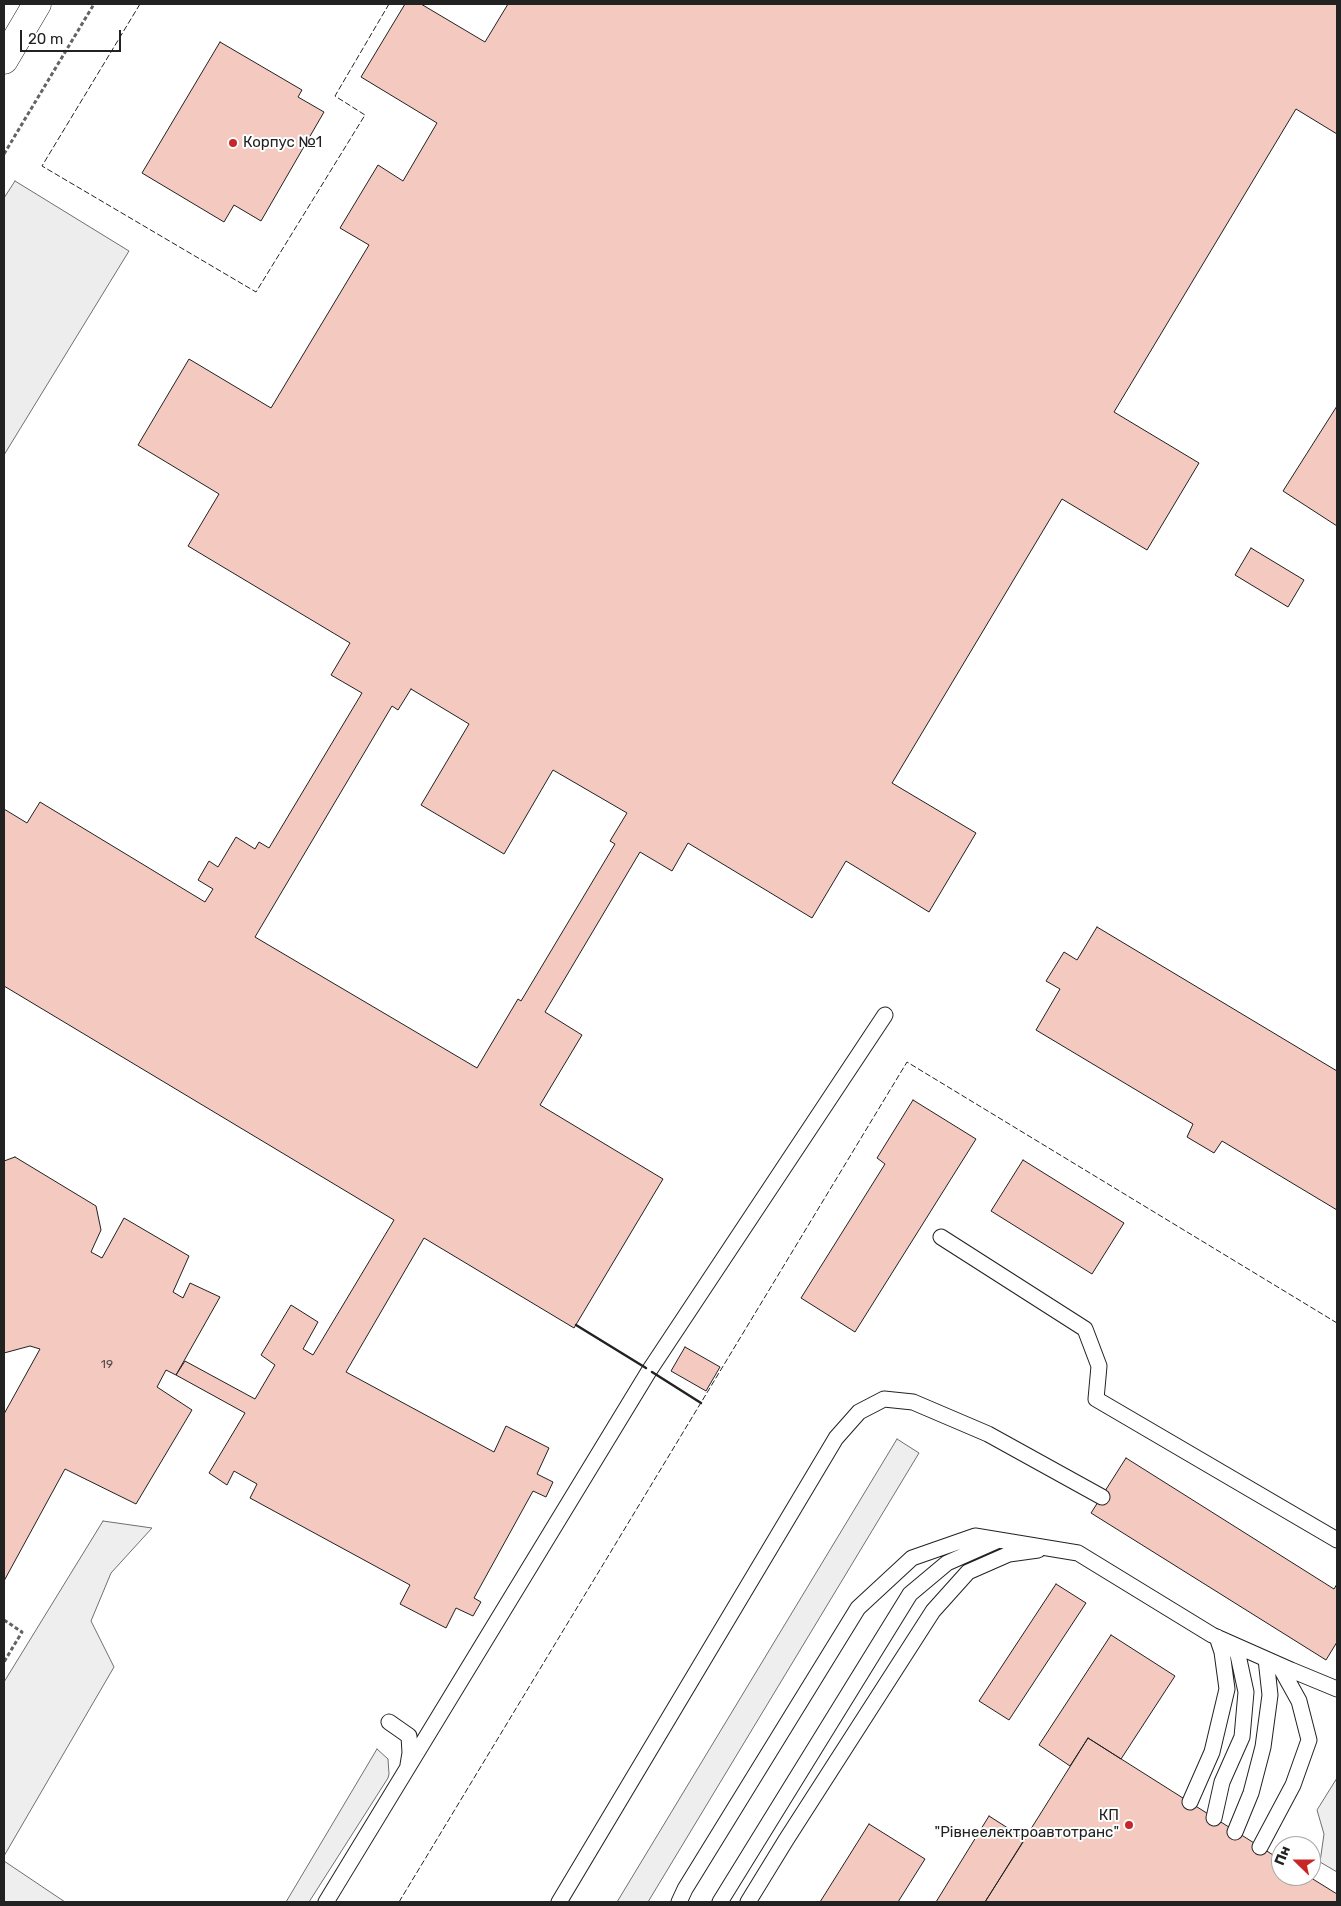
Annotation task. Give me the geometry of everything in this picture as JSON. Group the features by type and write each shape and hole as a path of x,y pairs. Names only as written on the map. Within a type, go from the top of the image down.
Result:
{"street":[{"path":"4,60 37,4"}],"lane":[{"path":"326,1902 650,1371 886,1015"},
{"path":"941,1237 1085,1329 1099,1366 1096,1399 1337,1540"},
{"path":"559,1902 836,1438 859,1412 884,1399 913,1402 988,1434 1102,1497"},
{"path":"679,1902 690,1881 858,1608 912,1558 975,1536 1078,1553 1217,1637 1337,1689"},
{"path":"720,1902 910,1594 947,1563 999,1540"},
{"path":"748,1902 933,1611 968,1572 1009,1554 1052,1548"},
{"path":"1190,1802 1212,1752 1227,1689 1222,1652 1217,1637"},
{"path":"1214,1818 1222,1782 1242,1737 1246,1692 1238,1655 1232,1644"},
{"path":"1235,1832 1251,1793 1264,1747 1273,1662"},
{"path":"1260,1847 1293,1785 1309,1740 1299,1701 1273,1662"},
{"path":"389,1722 409,1736 410,1753 407,1768 402,1778"}],"path":[{"path":"4,154 94,4"},
{"path":"4,1620 22,1632 4,1662"}],"shaded area":[{"path":"15,181 129,251 4,455 4,198"},
{"path":"897,1439 919,1453 648,1902 617,1902"},
{"path":"103,1521 152,1528 111,1573 91,1621 114,1667 4,1856 4,1682"},
{"path":"377,1749 388,1759 388,1778 309,1902 286,1902"},
{"path":"1337,1778 1337,1872 1321,1863 1324,1834 1317,1810"},
{"path":"4,1861 65,1902 4,1902"}],"building":[{"path":"405,4 421,4 485,42 508,4 1337,4 1337,134 1296,109 1114,412 1199,463 1147,550 1062,499 892,783 976,833 929,912 846,861 812,918 688,843 672,871 640,852 545,1012 582,1035 540,1105 663,1179 574,1328 424,1238 346,1372 494,1452 506,1426 549,1448 537,1474 553,1482 546,1497 533,1491 474,1598 481,1602 473,1616 456,1608 446,1628 400,1604 410,1585 250,1498 257,1484 234,1471 227,1485 209,1473 245,1413 176,1375 185,1361 255,1399 275,1365 261,1355 291,1305 318,1322 303,1349 313,1355 394,1220 4,986 4,809 27,823 40,802 205,902 213,889 198,880 209,861 218,867 236,837 255,849 259,842 269,848 362,693 331,675 350,643 188,546 219,494 138,445 189,359 271,408 369,245 340,228 378,165 403,181 437,123 361,77","holes":["411,689 469,724 421,805 504,854 553,770 627,813 610,841 615,844 521,1001 518,999 477,1068 255,937 392,706 398,710"]},
{"name":"Корпус №1","path":"220,42 302,90 298,97 324,112 261,221 234,205 224,222 142,173"},
{"path":"1337,406 1337,526 1283,491"},
{"path":"1251,548 1304,580 1288,607 1235,575"},
{"path":"1097,927 1337,1071 1337,1210 1222,1141 1214,1153 1187,1137 1193,1124 1036,1030 1060,989 1046,981 1064,952 1077,960"},
{"path":"913,1100 976,1139 855,1332 801,1298 885,1164 877,1158"},
{"path":"15,1157 96,1206 101,1230 91,1252 102,1258 124,1218 189,1256 173,1292 183,1298 190,1283 220,1297 176,1375 166,1370 157,1387 192,1410 136,1504 65,1469 4,1581 4,1414 40,1349 30,1346 4,1353 4,1161"},
{"path":"1023,1160 1124,1223 1092,1274 991,1211"},
{"path":"685,1347 720,1367 706,1391 671,1371"},
{"path":"1126,1458 1334,1589 1337,1584 1337,1642 1326,1660 1091,1513"},
{"path":"1056,1584 1086,1603 1009,1720 979,1701"},
{"path":"1111,1635 1175,1676 1121,1759 1088,1738 1070,1766 1039,1745"},
{"name":"КП \"Рівнеелектроавтотранс\"","path":"1088,1738 1271,1854 1271,1886 1321,1886 1321,1884 1337,1894 1337,1902 985,1902"},
{"path":"989,1816 1025,1839 985,1902 936,1902"},
{"path":"869,1824 925,1859 898,1902 820,1902"}],"fence":[{"path":"140,4 42,166 256,292 365,115 335,96 389,4"},
{"path":"399,1902 907,1062 1337,1323"}],"wall":[{"path":"576,1325 646,1368"},
{"path":"652,1372 701,1403"}],"place":[{"name":"Корпус №1","path":"233,143"},
{"name":"КП \"Рівнеелектроавтотранс\"","path":"1129,1825"}]}
